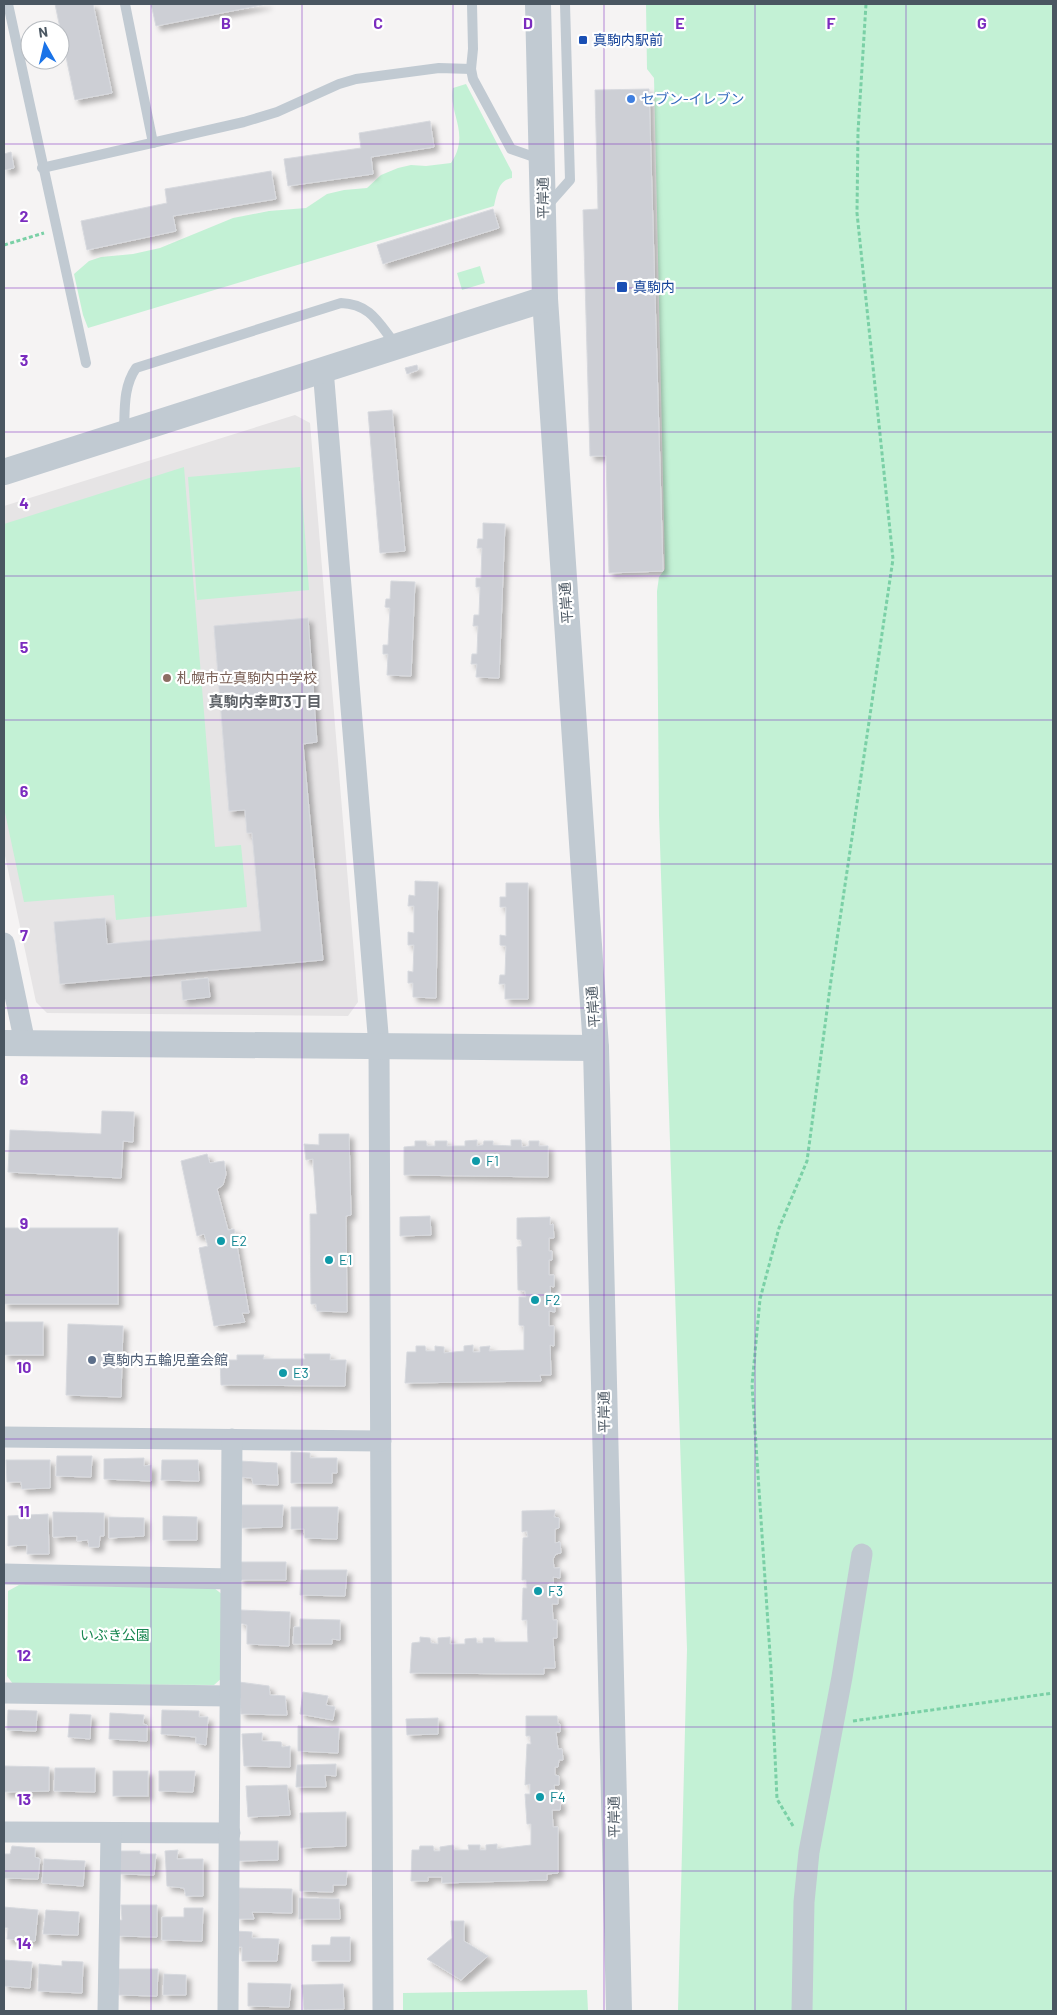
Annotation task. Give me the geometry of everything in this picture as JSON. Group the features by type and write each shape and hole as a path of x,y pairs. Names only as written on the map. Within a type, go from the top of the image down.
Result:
{"street":[{"name":"平岸通","path":"538,4 545,299 596,1048 619,2011"},
{"path":"4,472 396,345 545,299"},
{"path":"322,369 379,1046 383,2011"},
{"path":"4,943 14,1043 596,1048"},
{"path":"4,1436 381,1441"},
{"path":"228,2011 232,1439"},
{"path":"802,2011 804,1902 809,1852 862,1554"},
{"path":"4,1574 231,1579"},
{"path":"4,1694 230,1696"},
{"path":"4,1832 230,1833"},
{"path":"108,2011 111,1833"}],"lane":[{"path":"8,4 42,168 86,363"},
{"path":"125,4 153,143"},
{"path":"472,4 473,49 471,69 474,79 511,149 542,160"},
{"path":"543,210 570,180 565,4"},
{"path":"42,168 215,130 277,112 339,84 356,79 438,68 471,69"},
{"path":"124,432 126,390 136,368 341,304 355,304 370,312 396,345"}],"path":[{"path":"809,1852 777,1799 771,1669 752,1385 760,1299 779,1228 807,1161 830,989 893,558 857,213 858,132 866,4"},
{"path":"4,245 56,230"},
{"path":"833,1724 1053,1693"}],"shaded area":[{"name":"札幌市立真駒内中学校","path":"295,415 310,423 358,1002 348,1016 47,1013 36,1002 4,851 4,506"}],"green space":[{"path":"646,4 1053,4 1053,2011 678,2011 687,1649 659,815 657,591 659,577 665,569 654,78 647,69"},
{"path":"466,84 512,172 512,178 507,179 499,188 494,206 88,328 83,315 74,274 89,261 101,257 133,254 160,248 233,218 269,211 306,208 327,194 367,188 381,175 398,168 411,165 426,166 451,163 457,152 459,142 458,124 452,97 453,88"},
{"path":"480,266 485,283 462,290 457,273"},
{"path":"184,467 215,847 241,845 247,907 116,920 114,895 24,902 4,808 4,524"},
{"path":"300,467 309,590 197,600 188,477"},
{"name":"いぶき公園","path":"19,1585 214,1588 223,1595 223,1677 214,1685 13,1684 7,1676 8,1591"},
{"path":"587,1990 588,2011 403,2011 403,1993"}],"building":[{"path":"55,4 93,4 112,93 75,100 69,70 70,20 58,20"},
{"path":"151,4 267,4 156,26"},
{"path":"649,89 663,571 609,573 606,456 590,456 583,210 598,209 595,90"},
{"path":"430,121 434,147 371,157 373,174 288,186 284,159 361,148 359,133"},
{"path":"11,152 14,168 4,170 4,154"},
{"path":"271,171 276,199 173,216 176,231 87,250 81,221 167,203 165,189"},
{"path":"493,209 499,228 383,264 377,245"},
{"path":"417,365 418,370 407,374 405,368"},
{"path":"392,410 405,551 380,553 368,412"},
{"path":"483,523 505,524 499,678 476,677 477,664 471,664 472,654 477,654 478,626 473,626 474,615 479,615 480,587 476,587 476,578 481,578 482,548 477,548 478,539 483,539"},
{"path":"391,581 415,582 411,676 387,675 388,654 383,654 383,645 388,645 390,608 385,607 386,599 390,599"},
{"path":"308,618 317,742 303,744 323,960 60,984 54,922 105,918 107,944 261,931 252,833 247,833 245,810 229,811 214,626"},
{"path":"415,881 438,882 436,998 413,997 413,983 408,983 408,971 413,972 414,945 408,945 408,932 414,933 414,906 408,906 409,895 415,896"},
{"path":"506,883 528,883 528,999 505,999 505,984 499,984 500,975 505,975 506,946 500,945 500,935 506,936 506,907 500,907 500,897 506,897"},
{"path":"208,978 210,997 183,1000 181,981"},
{"path":"102,1111 134,1112 133,1142 123,1141 121,1178 8,1172 10,1130 101,1134"},
{"name":"E1","path":"319,1134 349,1134 351,1215 346,1216 347,1312 317,1311 316,1304 311,1304 310,1214 317,1214 313,1159 306,1160 304,1144 319,1145"},
{"name":"F1","path":"477,1140 477,1146 483,1145 484,1141 493,1141 493,1145 511,1146 511,1140 521,1140 522,1147 529,1146 529,1141 539,1141 539,1146 548,1146 548,1177 404,1175 404,1147 415,1146 415,1141 426,1141 427,1146 435,1146 435,1141 447,1141 447,1146 465,1146 465,1141"},
{"name":"E2","path":"207,1154 210,1163 224,1161 226,1174 223,1185 217,1189 228,1230 234,1229 249,1313 242,1313 245,1322 214,1326 199,1248 208,1246 204,1234 197,1236 181,1161"},
{"path":"430,1216 431,1235 400,1236 400,1217"},
{"name":"F2","path":"550,1217 550,1225 553,1224 554,1238 549,1238 549,1251 552,1251 552,1260 549,1260 549,1275 554,1275 554,1287 550,1286 551,1300 554,1299 555,1312 549,1311 549,1326 554,1326 554,1346 550,1345 551,1375 540,1375 541,1381 405,1383 407,1352 416,1352 416,1346 425,1346 426,1351 435,1351 435,1346 444,1347 444,1353 464,1351 464,1346 473,1345 473,1352 480,1352 480,1347 490,1346 489,1351 524,1350 524,1326 519,1325 519,1297 526,1297 525,1291 518,1290 517,1247 522,1246 521,1240 517,1239 517,1218"},
{"path":"4,1228 118,1228 118,1304 4,1304"},
{"path":"4,1322 43,1322 43,1355 4,1355"},
{"path":"68,1324 123,1326 121,1397 66,1395"},
{"name":"E3","path":"304,1354 330,1354 330,1360 346,1360 345,1386 221,1385 220,1360 237,1360 237,1355 264,1355 263,1359 305,1359"},
{"path":"291,1452 310,1453 310,1458 337,1458 337,1473 332,1473 332,1483 291,1483"},
{"path":"57,1456 92,1456 91,1477 56,1476"},
{"path":"144,1458 144,1466 151,1465 151,1481 104,1479 104,1459"},
{"path":"6,1460 50,1460 50,1488 22,1489 21,1482 7,1482"},
{"path":"162,1460 198,1460 199,1481 161,1480"},
{"path":"240,1461 277,1463 278,1485 253,1484 252,1478 240,1477"},
{"path":"241,1505 283,1505 282,1527 242,1528"},
{"path":"291,1507 338,1507 337,1539 305,1538 304,1529 291,1529"},
{"name":"F3","path":"555,1510 554,1517 559,1518 559,1528 555,1529 555,1543 560,1542 561,1553 556,1554 553,1559 554,1568 560,1568 560,1578 553,1577 554,1594 558,1594 558,1604 552,1604 553,1620 557,1620 557,1638 553,1638 555,1668 544,1668 544,1674 410,1673 412,1643 420,1642 420,1637 430,1638 431,1643 438,1644 438,1638 450,1637 450,1644 465,1644 465,1639 476,1638 477,1643 483,1643 483,1638 494,1638 495,1642 528,1642 527,1620 522,1620 523,1588 527,1588 526,1580 522,1580 523,1538 528,1537 527,1531 522,1532 522,1511"},
{"path":"53,1512 104,1513 104,1536 100,1536 99,1547 89,1547 88,1540 77,1541 77,1536 53,1537"},
{"path":"48,1514 49,1554 27,1554 27,1545 8,1546 8,1516"},
{"path":"163,1516 197,1517 197,1540 163,1540"},
{"path":"109,1517 144,1518 144,1536 109,1538"},
{"path":"238,1562 286,1562 286,1580 239,1580"},
{"path":"301,1570 347,1570 345,1596 300,1595"},
{"path":"240,1610 290,1612 289,1646 247,1644 247,1625 240,1623"},
{"path":"300,1619 340,1620 340,1640 332,1639 332,1644 293,1644 294,1627 300,1627"},
{"path":"239,1682 269,1686 270,1695 285,1696 287,1715 241,1714"},
{"path":"303,1692 328,1696 326,1705 335,1707 333,1720 300,1714"},
{"path":"8,1710 37,1711 36,1731 7,1730"},
{"path":"162,1710 199,1711 199,1717 208,1717 206,1745 196,1743 196,1737 161,1734"},
{"path":"110,1713 144,1715 143,1724 147,1725 147,1741 109,1739"},
{"path":"70,1714 91,1715 90,1739 68,1737"},
{"name":"F4","path":"526,1716 557,1716 558,1724 560,1724 560,1732 556,1732 558,1749 562,1749 563,1760 559,1760 558,1767 555,1767 555,1775 559,1776 559,1785 554,1785 556,1800 561,1800 560,1810 552,1810 553,1827 558,1827 558,1873 547,1874 547,1880 442,1883 442,1877 428,1877 428,1881 411,1881 412,1850 419,1850 420,1846 433,1846 434,1851 440,1851 440,1847 453,1845 454,1850 469,1850 468,1845 480,1845 480,1850 486,1850 486,1845 497,1844 497,1849 531,1845 531,1824 527,1824 525,1794 530,1794 530,1784 525,1785 527,1744 531,1744 530,1736 526,1736"},
{"path":"438,1718 438,1734 407,1735 406,1719"},
{"path":"298,1726 339,1728 338,1753 298,1751"},
{"path":"262,1733 262,1741 281,1742 282,1747 290,1746 290,1767 244,1766 242,1734"},
{"path":"336,1764 336,1776 325,1775 326,1787 296,1787 297,1765"},
{"path":"4,1766 49,1767 49,1791 4,1792"},
{"path":"55,1768 95,1768 95,1792 54,1791"},
{"path":"113,1771 148,1771 148,1796 113,1796"},
{"path":"159,1771 195,1771 193,1792 159,1791"},
{"path":"287,1785 290,1815 248,1817 246,1786"},
{"path":"346,1812 346,1846 301,1848 300,1813"},
{"path":"238,1841 278,1841 278,1860 238,1861"},
{"path":"12,1846 35,1848 35,1857 40,1859 38,1879 4,1878 4,1854 10,1854"},
{"path":"178,1850 177,1859 203,1859 203,1896 186,1896 184,1888 167,1886 165,1851"},
{"path":"120,1851 140,1851 140,1854 156,1854 154,1875 120,1874"},
{"path":"44,1859 85,1861 83,1886 42,1883"},
{"path":"300,1871 347,1871 346,1885 333,1885 333,1892 300,1891"},
{"path":"236,1888 292,1889 292,1913 252,1912 254,1919 238,1919"},
{"path":"299,1898 339,1899 340,1919 299,1919"},
{"path":"121,1905 157,1905 157,1937 117,1936 118,1920 122,1920"},
{"path":"4,1907 38,1910 35,1941 7,1939 8,1928 4,1927"},
{"path":"184,1908 203,1908 202,1941 162,1940 162,1917 184,1917"},
{"path":"46,1910 79,1912 78,1935 43,1934"},
{"path":"451,1921 464,1921 464,1941 488,1956 461,1980 427,1959 452,1938"},
{"path":"236,1931 252,1932 252,1938 279,1939 277,1961 242,1961 242,1947 235,1947"},
{"path":"331,1937 350,1937 350,1961 312,1961 312,1945 330,1945"},
{"path":"4,1960 32,1962 30,1988 4,1986"},
{"path":"62,1961 83,1962 82,1993 38,1991 39,1964 62,1966"},
{"path":"118,1969 158,1969 157,1996 119,1995"},
{"path":"164,1974 186,1975 186,1995 163,1995"},
{"path":"248,1983 291,1984 289,2007 248,2006"},
{"path":"343,1984 344,2009 304,2010 302,1985"}],"place":[{"name":"真駒内駅前","path":"583,40"},
{"name":"セブン-イレブン","path":"631,99"},
{"name":"真駒内","path":"622,287"},
{"name":"札幌市立真駒内中学校","path":"167,678"},
{"name":"F1","path":"476,1161"},
{"name":"E2","path":"221,1241"},
{"name":"E1","path":"329,1260"},
{"name":"F2","path":"535,1300"},
{"name":"真駒内五輪児童会館","path":"92,1360"},
{"name":"E3","path":"283,1373"},
{"name":"F3","path":"538,1591"},
{"name":"F4","path":"540,1797"}],"district":[{"name":"真駒内幸町3丁目","path":"265,702"}]}
